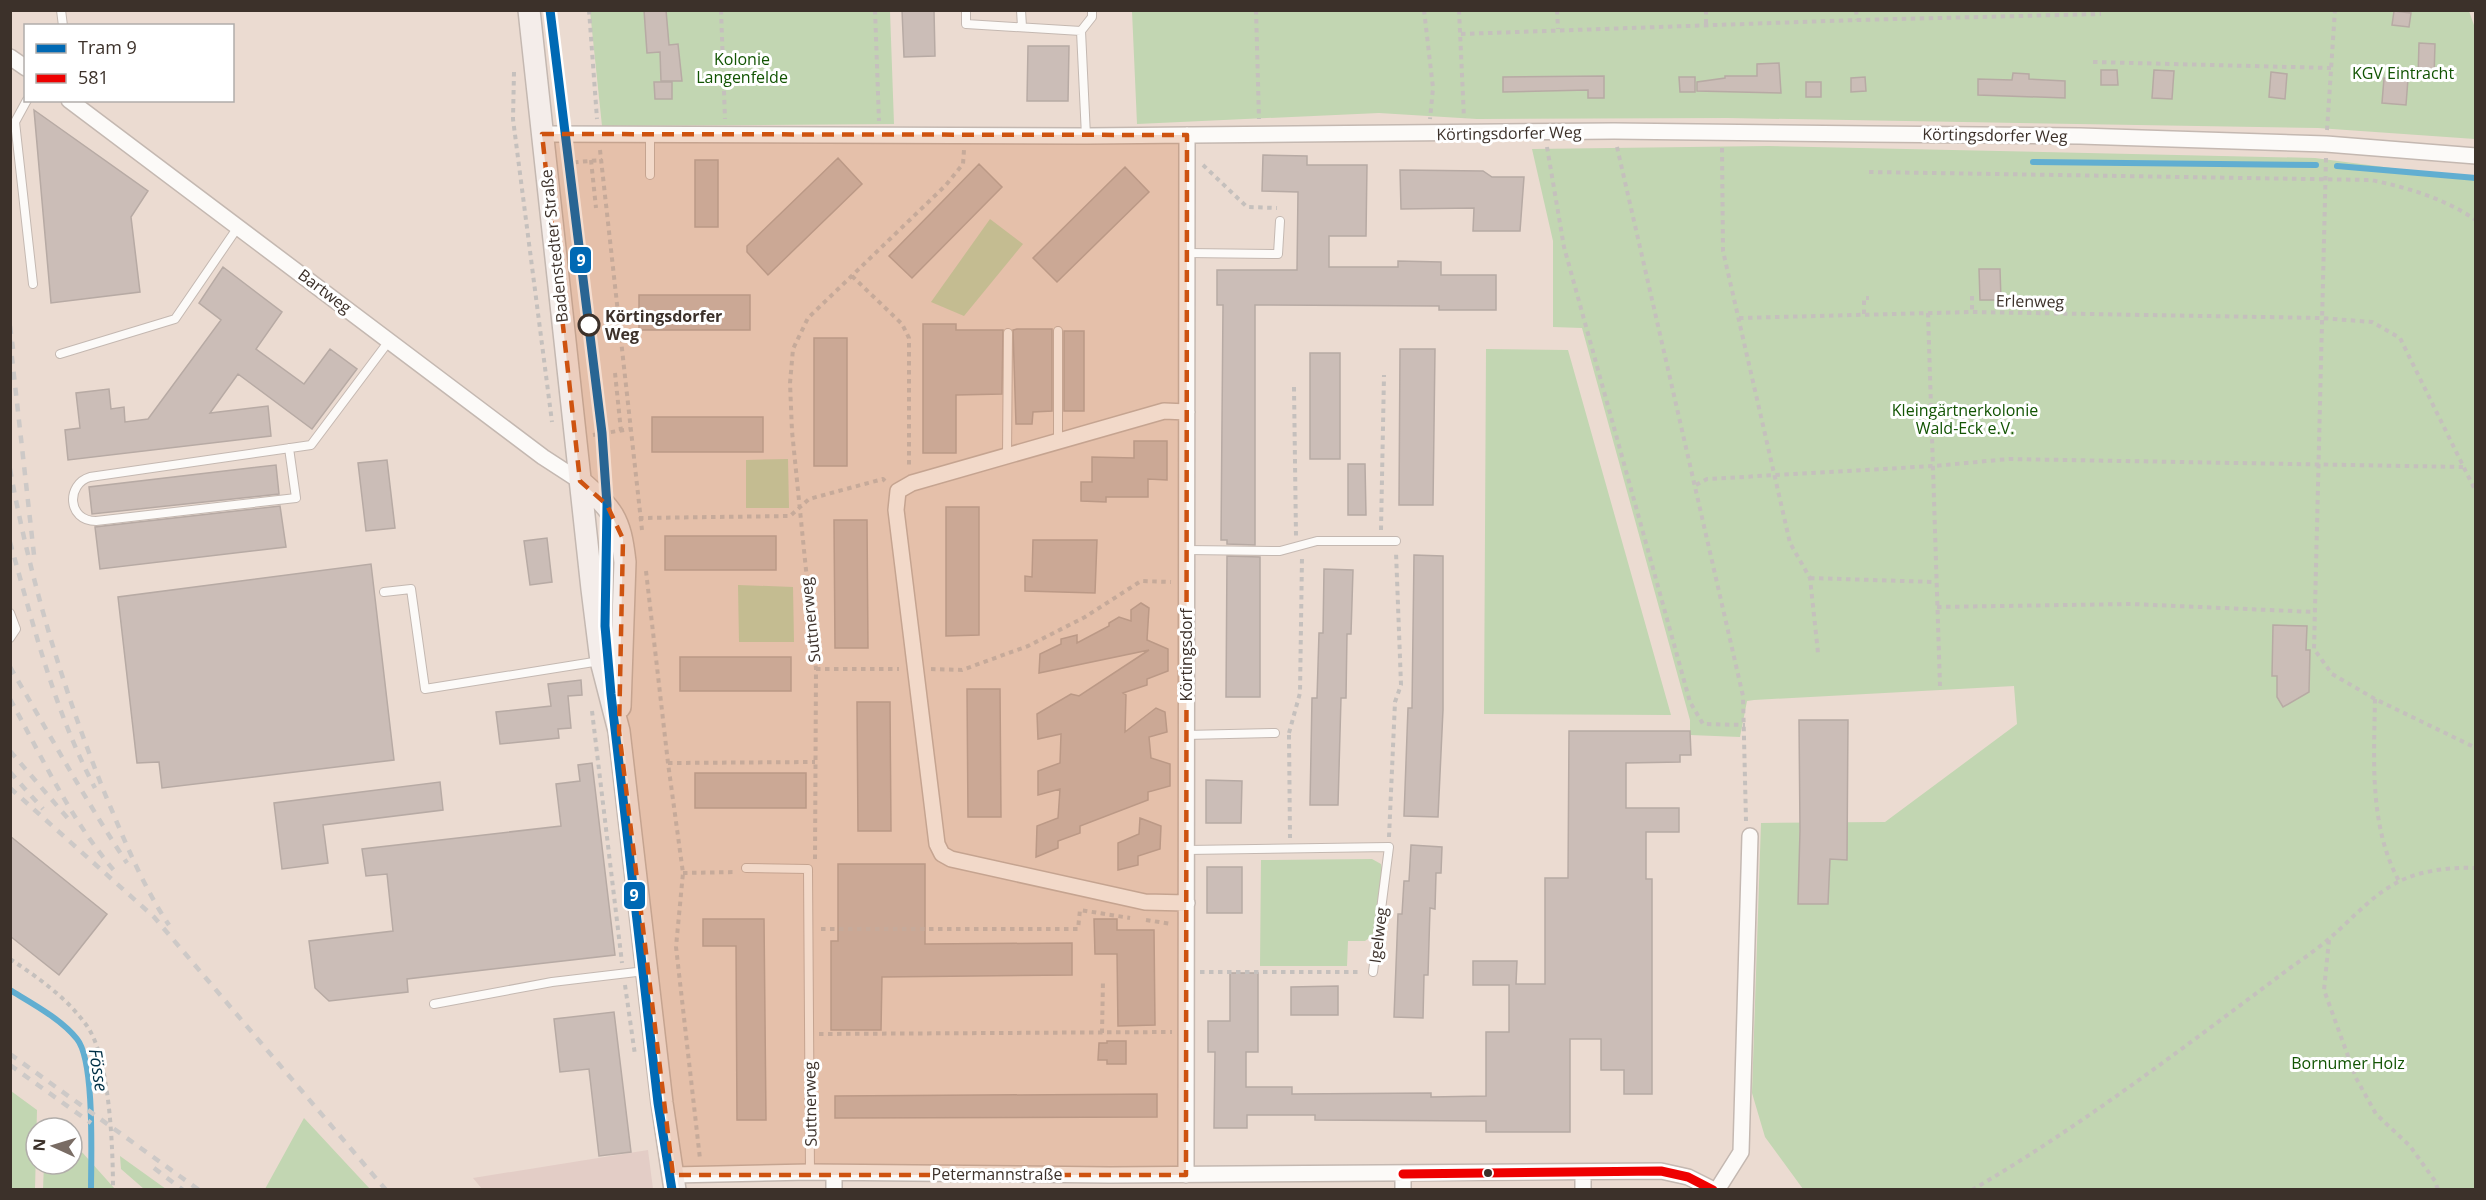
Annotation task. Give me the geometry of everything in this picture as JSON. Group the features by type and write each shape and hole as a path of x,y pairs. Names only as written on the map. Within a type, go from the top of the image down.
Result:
{"street":[{"name":"Badenstedter Straße","path":"529,10 601,661 619,731 646,970 674,1182"},
{"path":"10,57 24,67"},
{"name":"Bartweg","path":"72,102 390,339 543,457 580,481"},
{"name":"Körtingsdorfer Weg","path":"542,134 1086,136 1186,142 1260,134 1430,135 1614,131 2080,136 2326,144 2475,156"},
{"name":"Körtingsdorf","path":"1186,142 1185,582 1188,972 1186,1175"},
{"path":"1187,412 1164,411 912,483 898,491 896,510 938,844 942,854 951,859 1145,903 1187,903"},
{"name":"Badenstedter Straße","path":"580,481 607,505 618,522 623,539 625,562 619,731"},
{"name":"Petermannstraße","path":"674,1182 701,1174 810,1172 1110,1182 1186,1175 1403,1182 1582,1172 1661,1172 1688,1177 1716,1190 1741,1152 1750,836"},
{"path":"1582,1172 1583,1190"},
{"path":"834,1173 834,1190"}],"lane":[{"path":"966,10 966,24 1081,31"},
{"path":"1021,10 1022,27"},
{"path":"1086,136 1081,31 1092,18 1092,10"},
{"path":"26,102 15,122 33,284"},
{"path":"650,135 650,175"},
{"path":"1187,254 1278,254 1280,220"},
{"path":"60,354 175,319 238,227"},
{"path":"1058,331 1058,442"},
{"path":"1007,456 1008,333"},
{"path":"289,448 296,498 96,521 86,521 80,518 75,509 75,490 83,479 289,448 311,445 390,339"},
{"path":"1186,550 1280,551 1317,541 1396,541"},
{"path":"384,592 411,589 425,689 622,658"},
{"path":"10,613 15,629 10,638"},
{"path":"1186,735 1275,733"},
{"path":"1187,850 1389,847"},
{"name":"Igelweg","path":"1373,972 1389,847"},
{"path":"746,868 808,869"},
{"name":"Suttnerweg","path":"808,869 810,1172"},
{"path":"434,1005 552,982 646,970"}],"path":[{"path":"589,10 598,135 643,541"},
{"path":"721,10 726,135"},
{"path":"875,10 879,134"},
{"path":"1256,10 1260,134"},
{"path":"1424,10 1433,88 1430,135"},
{"path":"1459,10 1465,133"},
{"path":"1557,10 1558,30"},
{"path":"1706,10 1706,25"},
{"path":"1856,10 1857,20"},
{"path":"2335,10 2326,144 2314,649 2332,674 2375,699 2475,748"},
{"path":"1461,34 2004,13 2102,14"},
{"path":"513,62 513,119 552,423"},
{"path":"2093,62 2331,68"},
{"path":"1614,131 1743,696 1746,823 1750,836"},
{"path":"1544,132 1564,247 1690,702 1703,724 1745,726"},
{"path":"1722,132 1723,251 1790,543 1810,578 1818,653"},
{"name":"Suttnerweg","path":"808,869 815,858 816,669 798,510 799,489 792,432 790,383 793,349 808,318 927,206 963,164 965,135"},
{"path":"1186,142 1247,207 1281,208 1280,220"},
{"path":"591,160 596,208"},
{"path":"1869,172 2371,180 2409,188 2441,200 2475,220"},
{"path":"852,276 902,324 909,338 909,471 900,474"},
{"path":"1971,296 1972,312"},
{"path":"1864,314 1864,298 1869,298"},
{"name":"Erlenweg","path":"1739,318 1972,312 2321,318 2372,322 2400,338 2475,492"},
{"path":"1928,313 1940,686"},
{"path":"615,373 621,430"},
{"path":"592,375 595,422"},
{"path":"1381,541 1384,375"},
{"path":"1290,848 1289,734 1300,693 1299,546 1294,387"},
{"path":"1696,486 1707,479 1934,466 2009,459 2463,467"},
{"path":"640,518 790,516 809,499 892,476"},
{"path":"883,479 898,491"},
{"path":"1389,847 1395,702 1401,685 1396,541"},
{"path":"645,564 683,873 676,947 677,968 701,1174"},
{"path":"1810,578 1935,582"},
{"path":"816,669 962,670 1028,646 1085,617 1141,581 1185,582"},
{"path":"1937,607 2131,604 2314,612"},
{"path":"2375,699 2373,784 2383,840 2399,882"},
{"path":"592,709 635,1057"},
{"path":"1275,733 1289,734"},
{"path":"668,763 815,762"},
{"path":"1972,1190 2010,1168 2166,1061 2329,939 2372,900 2399,882 2454,867 2475,868"},
{"path":"683,873 737,872 746,868"},
{"path":"808,928 1078,929 1080,910 1187,926"},
{"path":"2329,939 2324,990 2356,1078 2376,1114 2410,1146 2435,1181 2438,1190"},
{"path":"10,959 50,987 68,1003 88,1028 98,1052 106,1092 113,1146 113,1190"},
{"name":"Igelweg","path":"1188,972 1373,972"},
{"path":"1102,1033 1103,980"},
{"path":"809,1034 1187,1032"}],"highlighted area":[{"path":"542,134 1187,135 1186,1175 673,1175 619,731 623,539 607,505 580,481"}],"shaded area":[{"path":"648,1150 653,1189 482,1189 473,1178"}],"green space":[{"name":"Kolonie Langenfelde","path":"590,11 890,11 894,124 602,126"},
{"name":"KGV Eintracht","path":"1132,11 2469,11 2475,28 2475,139 2318,128 1728,118 1477,119 1379,113 1137,124"},
{"path":"1768,146 2315,158 2475,179 2475,1189 1803,1189 1765,1137 1752,1093 1761,823 1885,822 2017,724 2014,686 1747,701 1740,737 1690,735 1690,720 1582,328 1553,327 1553,241 1532,149"},
{"path":"990,219 1023,244 964,316 931,302"},
{"path":"1486,349 1568,350 1671,715 1484,714"},
{"path":"788,459 789,508 746,508 746,460"},
{"path":"738,585 793,587 794,642 739,642"},
{"path":"1372,859 1381,864 1382,870 1373,935 1365,941 1348,941 1347,966 1260,966 1261,860"},
{"path":"11,1091 37,1110 37,1116 24,1116 24,1176 35,1176 35,1189 11,1189"},
{"path":"304,1118 370,1189 265,1189"},
{"path":"84,1154 115,1189 43,1189 44,1176 84,1176"},
{"path":"120,1156 166,1189 144,1189 121,1169"}],"building":[{"path":"644,10 666,10 669,45 678,44 682,81 661,81 660,52 647,53"},
{"path":"902,10 934,10 935,56 904,57"},
{"path":"2394,11 2411,13 2409,27 2392,25"},
{"path":"2419,43 2435,44 2434,78 2418,77"},
{"path":"1028,46 1069,46 1068,101 1027,101"},
{"path":"1779,63 1781,93 1697,91 1697,82 1725,78 1725,76 1757,76 1757,64"},
{"path":"2101,70 2117,70 2118,85 2101,85"},
{"path":"2154,70 2174,71 2172,99 2152,98"},
{"path":"2271,72 2287,74 2285,99 2269,97"},
{"path":"2013,73 2029,74 2029,79 2065,81 2065,98 1978,95 1978,79 2012,80"},
{"path":"1604,76 1604,98 1588,98 1588,90 1503,92 1503,77"},
{"path":"1679,77 1695,77 1695,92 1680,92"},
{"path":"1865,77 1866,91 1851,92 1851,78"},
{"path":"2384,78 2408,79 2406,105 2382,103"},
{"path":"654,82 672,82 672,99 655,99"},
{"path":"1806,82 1821,82 1821,97 1806,97"},
{"path":"34,110 148,191 131,217 140,292 51,303"},
{"path":"1263,155 1307,156 1307,165 1367,165 1366,236 1329,236 1329,267 1398,267 1398,261 1441,262 1441,275 1496,275 1496,310 1439,310 1439,306 1255,305 1255,545 1227,544 1227,540 1221,540 1223,305 1217,305 1217,270 1297,270 1298,192 1262,191"},
{"path":"838,158 862,184 768,275 747,252 747,246"},
{"path":"695,160 718,160 718,227 695,227"},
{"path":"979,164 1002,187 912,278 889,256"},
{"path":"1125,167 1149,192 1057,282 1033,258"},
{"path":"1400,170 1483,171 1492,177 1524,177 1520,231 1473,231 1474,208 1401,209"},
{"path":"223,267 282,312 256,349 304,384 330,349 357,369 312,429 238,374 210,413 268,406 271,436 68,460 65,430 80,428 76,393 109,389 111,409 124,407 125,422 148,419 221,320 199,303"},
{"path":"1979,269 2000,269 2001,300 1980,300"},
{"path":"639,295 750,295 750,330 639,330"},
{"path":"923,324 956,324 956,330 1003,330 1002,394 956,395 956,453 923,453"},
{"path":"1052,329 1052,411 1033,412 1032,424 1016,424 1013,330"},
{"path":"1064,331 1084,331 1084,411 1064,411"},
{"path":"814,338 847,338 847,466 814,466"},
{"path":"1400,349 1435,349 1433,505 1399,505"},
{"path":"1310,353 1340,353 1340,459 1310,459"},
{"path":"652,417 763,417 763,452 652,452"},
{"path":"1134,441 1167,441 1167,480 1148,479 1148,497 1106,497 1106,502 1081,501 1081,482 1092,482 1092,457 1134,458"},
{"path":"387,460 395,528 366,531 358,463"},
{"path":"1348,464 1365,464 1366,515 1348,515"},
{"path":"276,465 279,494 92,514 89,487"},
{"path":"280,506 286,547 100,569 95,527"},
{"path":"946,507 979,507 979,635 946,636"},
{"path":"834,520 867,520 868,648 835,648"},
{"path":"665,536 776,536 776,570 665,570"},
{"path":"547,538 552,582 530,585 524,541"},
{"path":"1033,540 1097,540 1095,593 1025,591 1025,576 1032,577"},
{"path":"1414,555 1443,556 1443,710 1438,817 1404,816 1408,708 1412,708"},
{"path":"1227,556 1260,557 1260,697 1226,697"},
{"path":"371,564 394,760 162,788 159,762 137,763 118,597"},
{"path":"1324,569 1353,570 1351,634 1347,634 1346,698 1341,698 1338,805 1310,805 1312,698 1317,698 1319,633 1323,633"},
{"path":"1141,603 1149,608 1147,640 1168,649 1168,671 1147,679 1147,685 1123,693 1126,695 1125,732 1156,708 1165,712 1167,732 1149,737 1151,758 1170,764 1170,786 1148,792 1148,800 1080,826 1080,833 1058,841 1058,848 1036,857 1037,826 1058,818 1060,789 1038,795 1038,771 1060,763 1061,734 1038,739 1037,714 1071,694 1079,696 1149,650 1039,673 1040,654 1061,644 1061,639 1077,635 1077,643 1109,626 1109,623 1119,617 1131,621 1131,610"},
{"path":"2273,625 2307,626 2306,650 2310,650 2309,692 2283,707 2277,697 2277,676 2272,676"},
{"path":"680,657 791,657 791,691 680,691"},
{"path":"581,680 582,695 568,696 571,728 558,729 559,738 500,744 496,712 551,706 548,684"},
{"path":"967,689 1000,689 1001,817 968,817"},
{"path":"857,702 890,702 891,831 858,831"},
{"path":"1799,720 1848,720 1847,860 1830,859 1828,904 1798,904"},
{"path":"1569,731 1690,731 1691,755 1680,755 1680,762 1626,763 1626,808 1679,808 1679,832 1646,832 1646,879 1652,879 1652,1094 1624,1094 1624,1070 1601,1070 1601,1039 1570,1039 1570,1132 1486,1132 1486,1121 1315,1120 1315,1115 1247,1115 1247,1128 1214,1128 1215,1052 1208,1052 1208,1021 1230,1021 1230,973 1258,973 1258,1052 1246,1052 1246,1087 1292,1087 1292,1094 1431,1093 1431,1097 1486,1096 1486,1032 1509,1032 1509,985 1473,985 1473,961 1517,961 1516,984 1545,984 1545,878 1568,878"},
{"path":"592,763 615,955 407,979 408,992 329,1001 315,988 309,941 393,931 387,874 366,876 362,849 561,826 556,784 580,781 578,765"},
{"path":"695,773 806,773 806,808 695,808"},
{"path":"1206,780 1242,781 1241,823 1206,823"},
{"path":"440,782 443,810 323,825 328,863 282,869 274,803"},
{"path":"1140,818 1161,826 1160,849 1138,856 1138,865 1118,870 1118,843 1139,834"},
{"path":"10,836 107,914 59,975 10,936"},
{"path":"1411,845 1442,847 1441,873 1436,873 1435,909 1430,908 1428,975 1424,975 1423,1018 1394,1017 1398,914 1402,914 1404,881 1409,881"},
{"path":"838,864 925,864 925,944 1072,943 1072,975 882,977 881,1030 831,1030 831,941 838,941"},
{"path":"1207,867 1242,867 1242,913 1207,913"},
{"path":"703,919 764,919 766,1120 737,1120 736,946 703,946"},
{"path":"1094,919 1117,919 1117,930 1154,930 1155,1025 1118,1026 1117,954 1095,954"},
{"path":"1338,986 1338,1015 1291,1015 1291,987"},
{"path":"614,1012 631,1152 599,1156 589,1069 560,1072 554,1019"},
{"path":"1107,1041 1126,1041 1126,1064 1107,1064 1107,1060 1098,1060 1099,1043 1107,1043"},
{"path":"1157,1094 1157,1117 835,1118 835,1096"}],"waterway":[{"path":"2033,162 2316,165"},
{"path":"2337,166 2476,178"},
{"name":"Fösse","path":"10,990 63,1025 77,1039 83,1050 91,1111 91,1190"}],"railway":[{"path":"10,326 13,349"},
{"path":"10,340 34,555"},
{"path":"10,469 27,552 49,634 75,715 126,845 150,894 169,925"},
{"path":"10,542 56,698 95,788"},
{"path":"10,667 127,863"},
{"path":"10,699 72,812 118,875"},
{"path":"10,751 71,822"},
{"path":"10,772 43,809"},
{"path":"10,788 154,917 386,1190"},
{"path":"10,1054 199,1190"},
{"path":"10,1065 91,1123"},
{"path":"154,1168 183,1190"}],"tram line":[{"name":"9","path":"550,10 602,433 607,505 605,626 611,694 658,1103 672,1190"}],"transit line":[{"name":"581","path":"1403,1174 1661,1171 1688,1177 1713,1190"}],"place":[{"name":"Körtingsdorfer Weg","path":"589,325"}],"park label":[{"name":"Kleingärtnerkolonie Wald-Eck e.V.","path":"1965,419"},
{"name":"Bornumer Holz","path":"2348,1063"}]}
